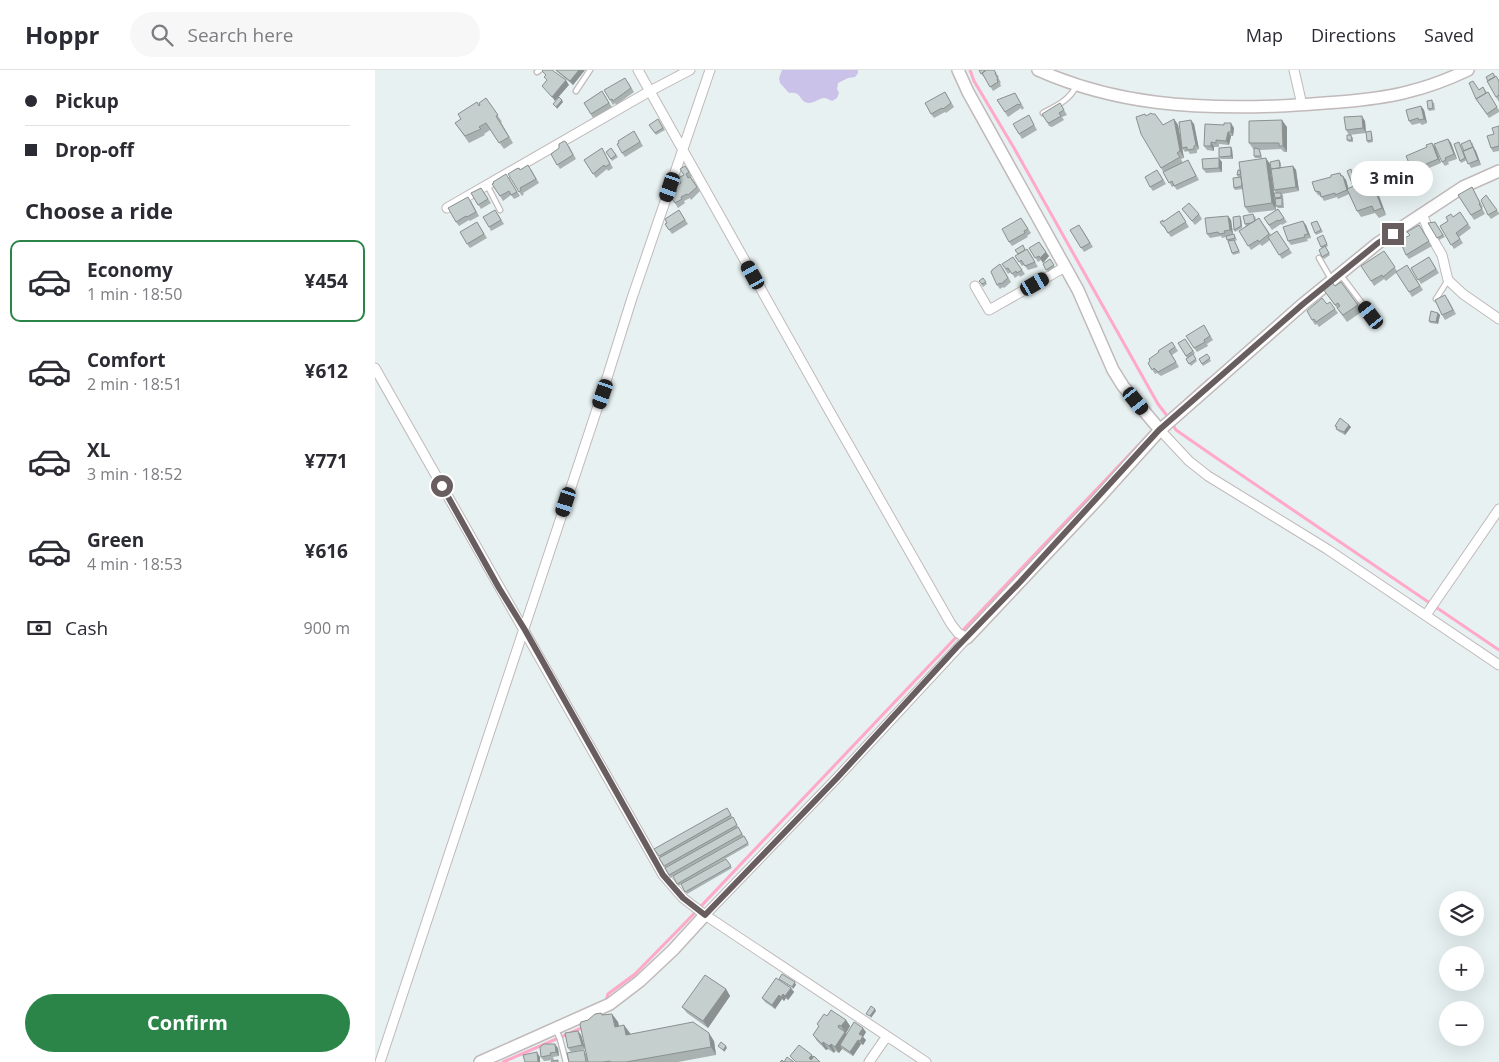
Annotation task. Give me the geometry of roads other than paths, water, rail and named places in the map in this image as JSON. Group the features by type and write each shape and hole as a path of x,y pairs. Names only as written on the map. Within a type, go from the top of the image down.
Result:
{"street":[{"path":"639,70 951,624 958,633 967,638"},
{"path":"447,208 650,91 691,70"},
{"path":"380,1062 603,394 629,307 710,70"},
{"path":"958,70 972,101 1087,308 1113,370 1123,386 1159,430 1189,461 1209,476 1327,549 1499,665"},
{"path":"1037,70 1076,85 1138,101 1183,106 1231,108 1301,105 1383,98 1407,92 1468,70"},
{"path":"1293,70 1301,105"},
{"path":"480,1062 610,1004 640,981 673,950 837,778 1097,500 1159,430 1303,304 1378,243 1463,187 1499,171"},
{"path":"1421,214 1442,255 1448,280 1463,294 1499,318"},
{"path":"975,286 989,310 1065,267"},
{"path":"375,368 663,875 683,898 705,915 926,1062"},
{"path":"1426,615 1499,509"},
{"path":"869,1062 887,1036"}],"lane":[{"path":"576,91 590,70"},
{"path":"1043,113 1063,102 1073,93 1076,85"},
{"path":"487,185 501,210"},
{"path":"1319,258 1371,315"},
{"path":"1436,299 1448,280"},
{"path":"555,1029 560,1039 566,1062"}],"waterway":[{"path":"970,70 974,81 1014,148 1158,404 1168,417"},
{"path":"1160,423 1209,379"},
{"path":"1171,422 1176,430 1499,650"},
{"path":"606,1001 608,994 635,974 685,923 1150,433"},
{"path":"503,1062 584,1027"}]}
